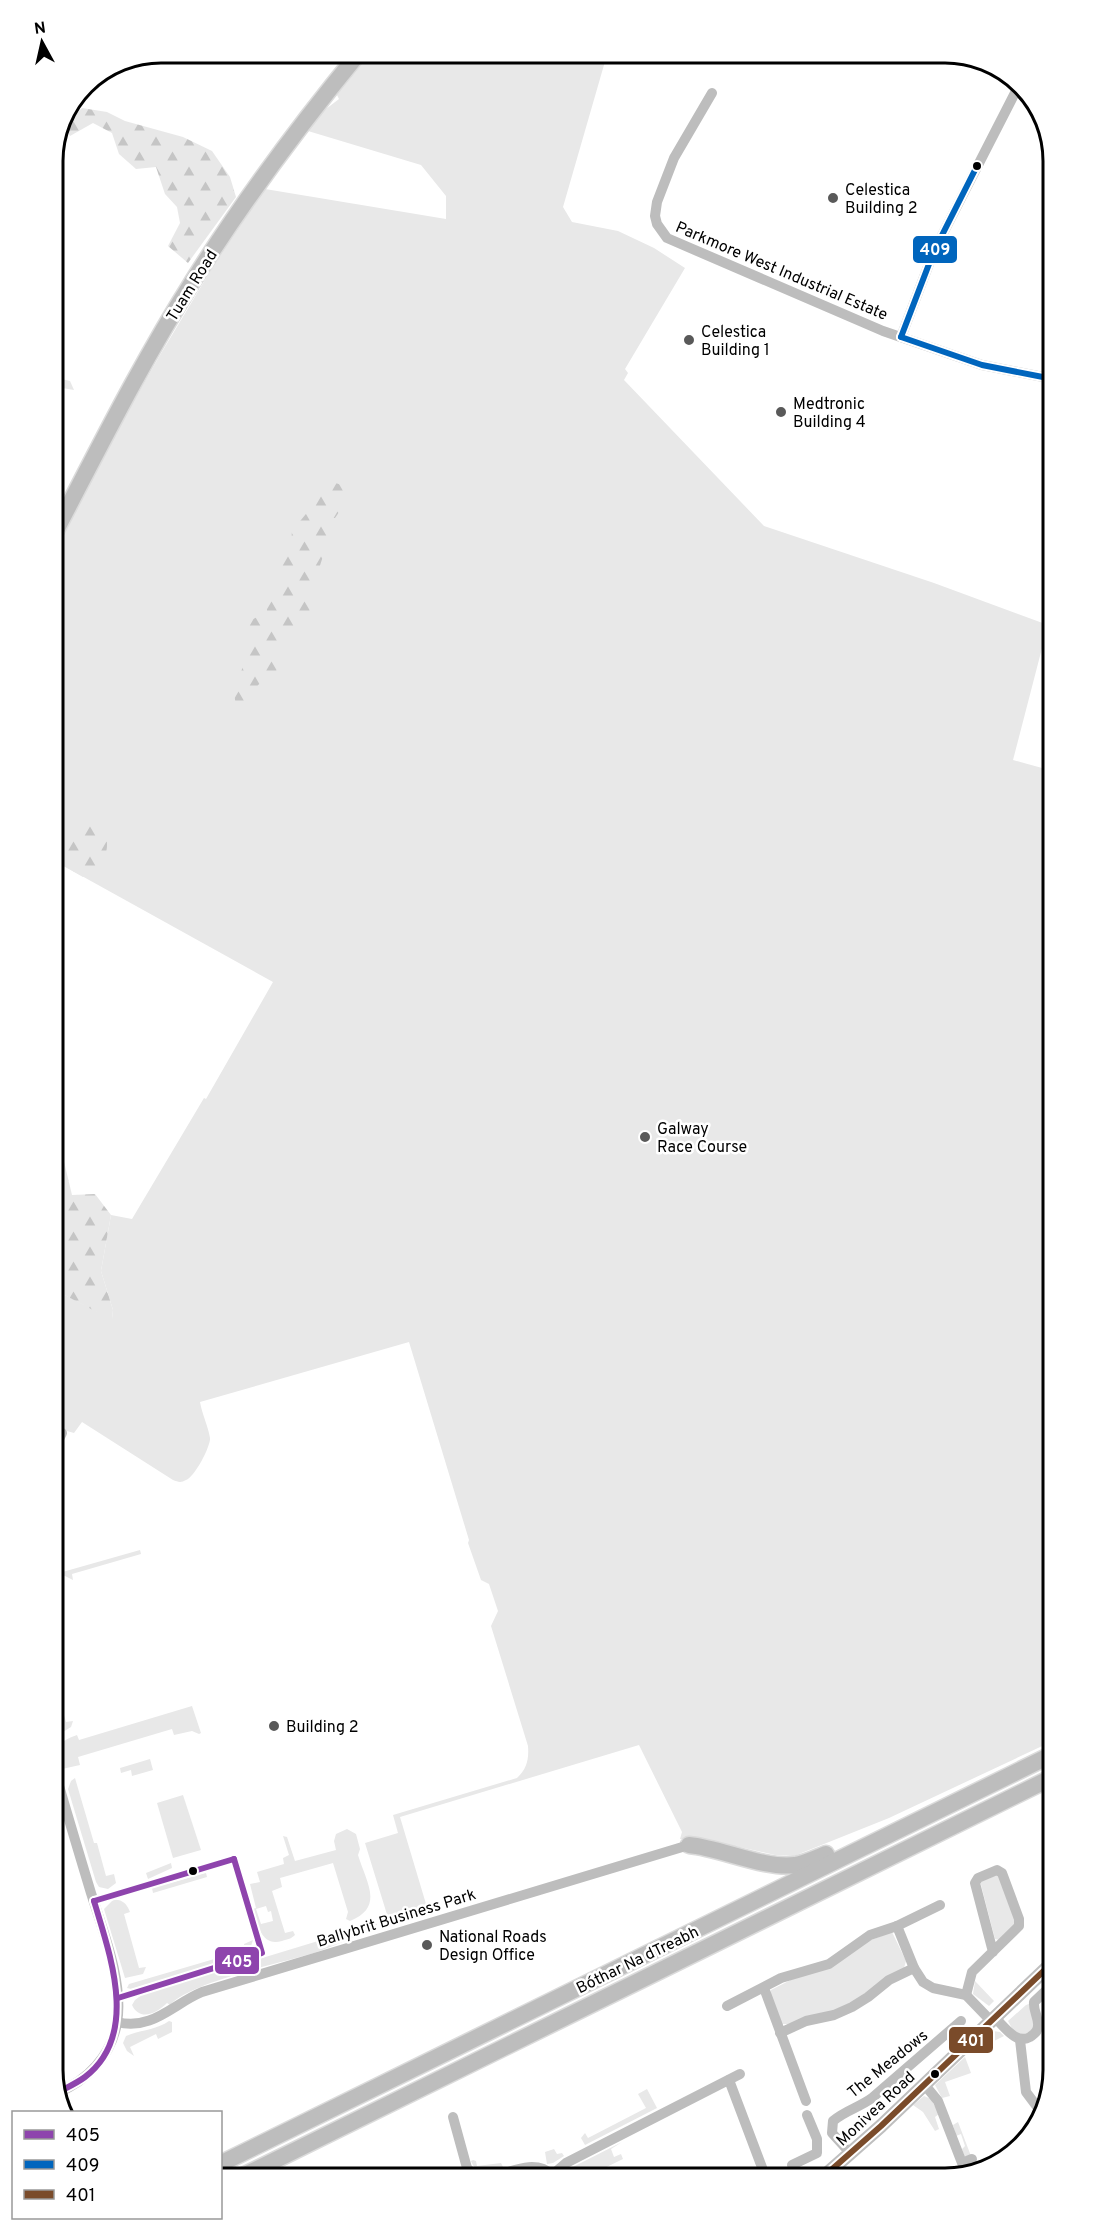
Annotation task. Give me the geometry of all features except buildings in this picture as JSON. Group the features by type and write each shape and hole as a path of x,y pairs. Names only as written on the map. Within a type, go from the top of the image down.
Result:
{"main road":[{"name":"Tuam Road","path":"63,517 139,372 192,282 283,149 350,63"},
{"name":"Bóthar Na dTreabh","path":"222,2163 1043,1760"},
{"name":"Bóthar Na dTreabh","path":"259,2168 1043,1782"},
{"path":"688,1845 706,1846 768,1863 794,1865 807,1862 873,1833 903,1827"},
{"name":"Monivea Road","path":"834,2168 1043,1972"},
{"path":"282,2168 363,2126 432,2082"}],"street":[{"name":"Parkmore West Industrial Estate","path":"712,93 674,158 657,202 655,216 663,234 689,249 901,337 982,365 1043,377"},
{"name":"Parkmore West Industrial Estate","path":"901,337 934,251 1015,93"},
{"path":"63,1800 97,1910 117,1985 117,2022 111,2043 98,2064 76,2085 65,2090"},
{"name":"Ballybrit Business Park","path":"117,2022 128,2025 155,2020 178,2003 202,1992 688,1845"},
{"path":"966,1995 971,1974 1018,1929 1020,1924 1002,1874 997,1870 978,1878 975,1883 993,1952"},
{"path":"727,2006 782,1978 829,1964 870,1935 897,1926 940,1905"},
{"path":"897,1926 922,1982 929,1986 966,1995 993,2020 1020,2040 1026,2092 1036,2106"},
{"path":"780,2033 806,2021 852,2007 889,1980 914,1968"},
{"path":"765,1988 807,2101"},
{"path":"1020,2040 1030,2037 1037,2031 1034,2002 1043,1993"},
{"name":"The Meadows","path":"815,2134 832,2127 833,2121 838,2117 872,2098 961,2021"},
{"path":"561,2168 566,2163 740,2074"},
{"path":"729,2080 762,2168"},
{"path":"924,2084 939,2103 962,2163 972,2159"},
{"path":"792,2165 817,2153 815,2134 807,2115"},
{"path":"453,2117 467,2168"},
{"path":"832,2127 832,2133 851,2154"},
{"path":"527,2168 535,2166 542,2168"}],"green space":[{"name":"Galway Race Course","path":"363,63 605,63 563,207 572,222 618,231 654,248 685,268 625,369 628,373 624,380 764,526 934,583 1043,623 1043,644 1013,760 1043,768 1043,1746 889,1818 794,1856 775,1855 712,1841 680,1839 682,1832 639,1745 400,1817 429,1914 399,1923 389,1921 365,1843 398,1833 393,1815 517,1778 528,1759 528,1746 491,1626 498,1611 489,1584 481,1580 468,1543 469,1540 409,1342 200,1402 210,1442 198,1467 190,1478 183,1482 173,1480 82,1422 74,1433 63,1430 63,1294 112,1319 113,1310 101,1271 111,1215 132,1219 204,1098 206,1099 273,982 63,866 63,536 119,427 160,355 214,265 265,189 446,219 446,196 421,165 308,131 322,112 339,99 337,95"},
{"path":"82,108 107,112 125,121 183,137 212,151 230,177 236,197 188,263 168,246 180,223 177,207 165,194 156,167 136,169 119,154 112,133 93,123 70,136 68,132 76,114"},
{"path":"63,379 70,381 74,390 63,388"},
{"path":"332,482 342,485 350,496 335,518 329,518 326,524 338,539 325,550 314,584 312,606 302,626 289,637 276,672 258,685 248,712 236,706 234,693 248,651 245,634 253,619 267,613 267,592 279,589 274,563 291,543 292,531"},
{"path":"79,821 105,833 107,841 103,859 83,877 63,866 63,831"},
{"path":"63,1158 72,1195 95,1194 111,1215 101,1271 113,1310 112,1320 63,1294"},
{"path":"140,1550 141,1554 72,1574 73,1580 63,1575 63,1572"},
{"path":"192,1706 201,1733 192,1731 174,1735 172,1729 78,1757 80,1765 63,1769 63,1742 77,1735 79,1740"},
{"path":"63,1712 66,1722 73,1721 71,1727 63,1732"},
{"path":"150,1759 153,1770 132,1776 131,1770 121,1773 120,1768"},
{"path":"75,1778 106,1876 114,1874 116,1883 108,1889 99,1887 96,1882 68,1789"},
{"path":"183,1795 201,1850 173,1858 157,1803"},
{"path":"347,1829 356,1834 360,1849 358,1855 370,1893 367,1909 350,1921 346,1919 348,1912 333,1863 280,1878 282,1887 272,1891 285,1933 293,1931 295,1935 282,1941 269,1941 259,1928 253,1909 256,1908 250,1884 260,1882 257,1872 284,1864 283,1858 289,1855 283,1836 287,1837 295,1861 336,1850 334,1841 336,1834","holes":["266,1906 268,1912 271,1911 273,1921 261,1924 256,1909"]},
{"path":"171,1863 172,1868 148,1879 146,1873"},
{"path":"206,1873 207,1877 153,1893 152,1888"},
{"path":"998,1874 1016,1923 1000,1940 995,1939 980,1881"},
{"path":"113,1900 124,1903 130,1912 124,1914 139,1968 146,1967 143,1974 125,1978 104,1909"},
{"path":"373,1921 377,1924 375,1930 314,1953 216,1981 181,1997 170,2005 167,2003 154,2013 139,2013 132,2005 143,1994 351,1931"},
{"path":"892,1932 906,1961 904,1968 857,2000 818,2015 782,2024 770,1993 771,1990 863,1943"},
{"path":"253,1940 250,1949 241,1956 131,1989 127,1988 129,1984 245,1950 244,1944"},
{"path":"975,1981 994,2001 989,2006 973,1994"},
{"path":"1029,2004 1035,2023 1034,2028 1023,2036 1014,2032 1008,2021"},
{"path":"169,2021 172,2022 172,2032 158,2039 156,2034 130,2047 134,2056 127,2051 123,2043 126,2036"},
{"path":"993,2031 1000,2032 1004,2036 970,2053"},
{"path":"965,2057 971,2073 945,2082 950,2096 942,2098 935,2085"},
{"path":"647,2089 657,2108 585,2145 581,2138 585,2133 588,2138 646,2108 638,2094"},
{"path":"924,2096 931,2099 939,2114 935,2117 939,2129 935,2131 923,2112 913,2105"},
{"path":"958,2122 971,2156 964,2156 962,2149 965,2146 961,2134 956,2136 953,2125"},
{"path":"622,2142 611,2149 614,2157 621,2154 623,2159 604,2168 571,2168"},
{"path":"554,2149 557,2154 562,2153 564,2156 547,2164 545,2152"},
{"path":"471,2161 476,2161 477,2166 501,2163 503,2167 474,2168"}],"transit line":[{"name":"409","path":"901,337 934,251 977,166"},
{"name":"409","path":"901,337 982,365 1043,377"},
{"name":"405","path":"94,1901 234,1859"},
{"name":"405","path":"118,1998 262,1953 234,1859"},
{"name":"405","path":"65,2089 85,2077 102,2060 112,2039 116,2017 113,1969 94,1901"},
{"name":"401","path":"833,2168 881,2126 1043,1972"}],"place":[{"name":"Celestica Building 2","path":"833,198"},
{"name":"Celestica Building 1","path":"689,340"},
{"name":"Medtronic Building 4","path":"781,412"},
{"name":"Galway Race Course","path":"645,1137"},
{"name":"Building 2","path":"274,1726"},
{"name":"National Roads Design Office","path":"427,1945"}]}
